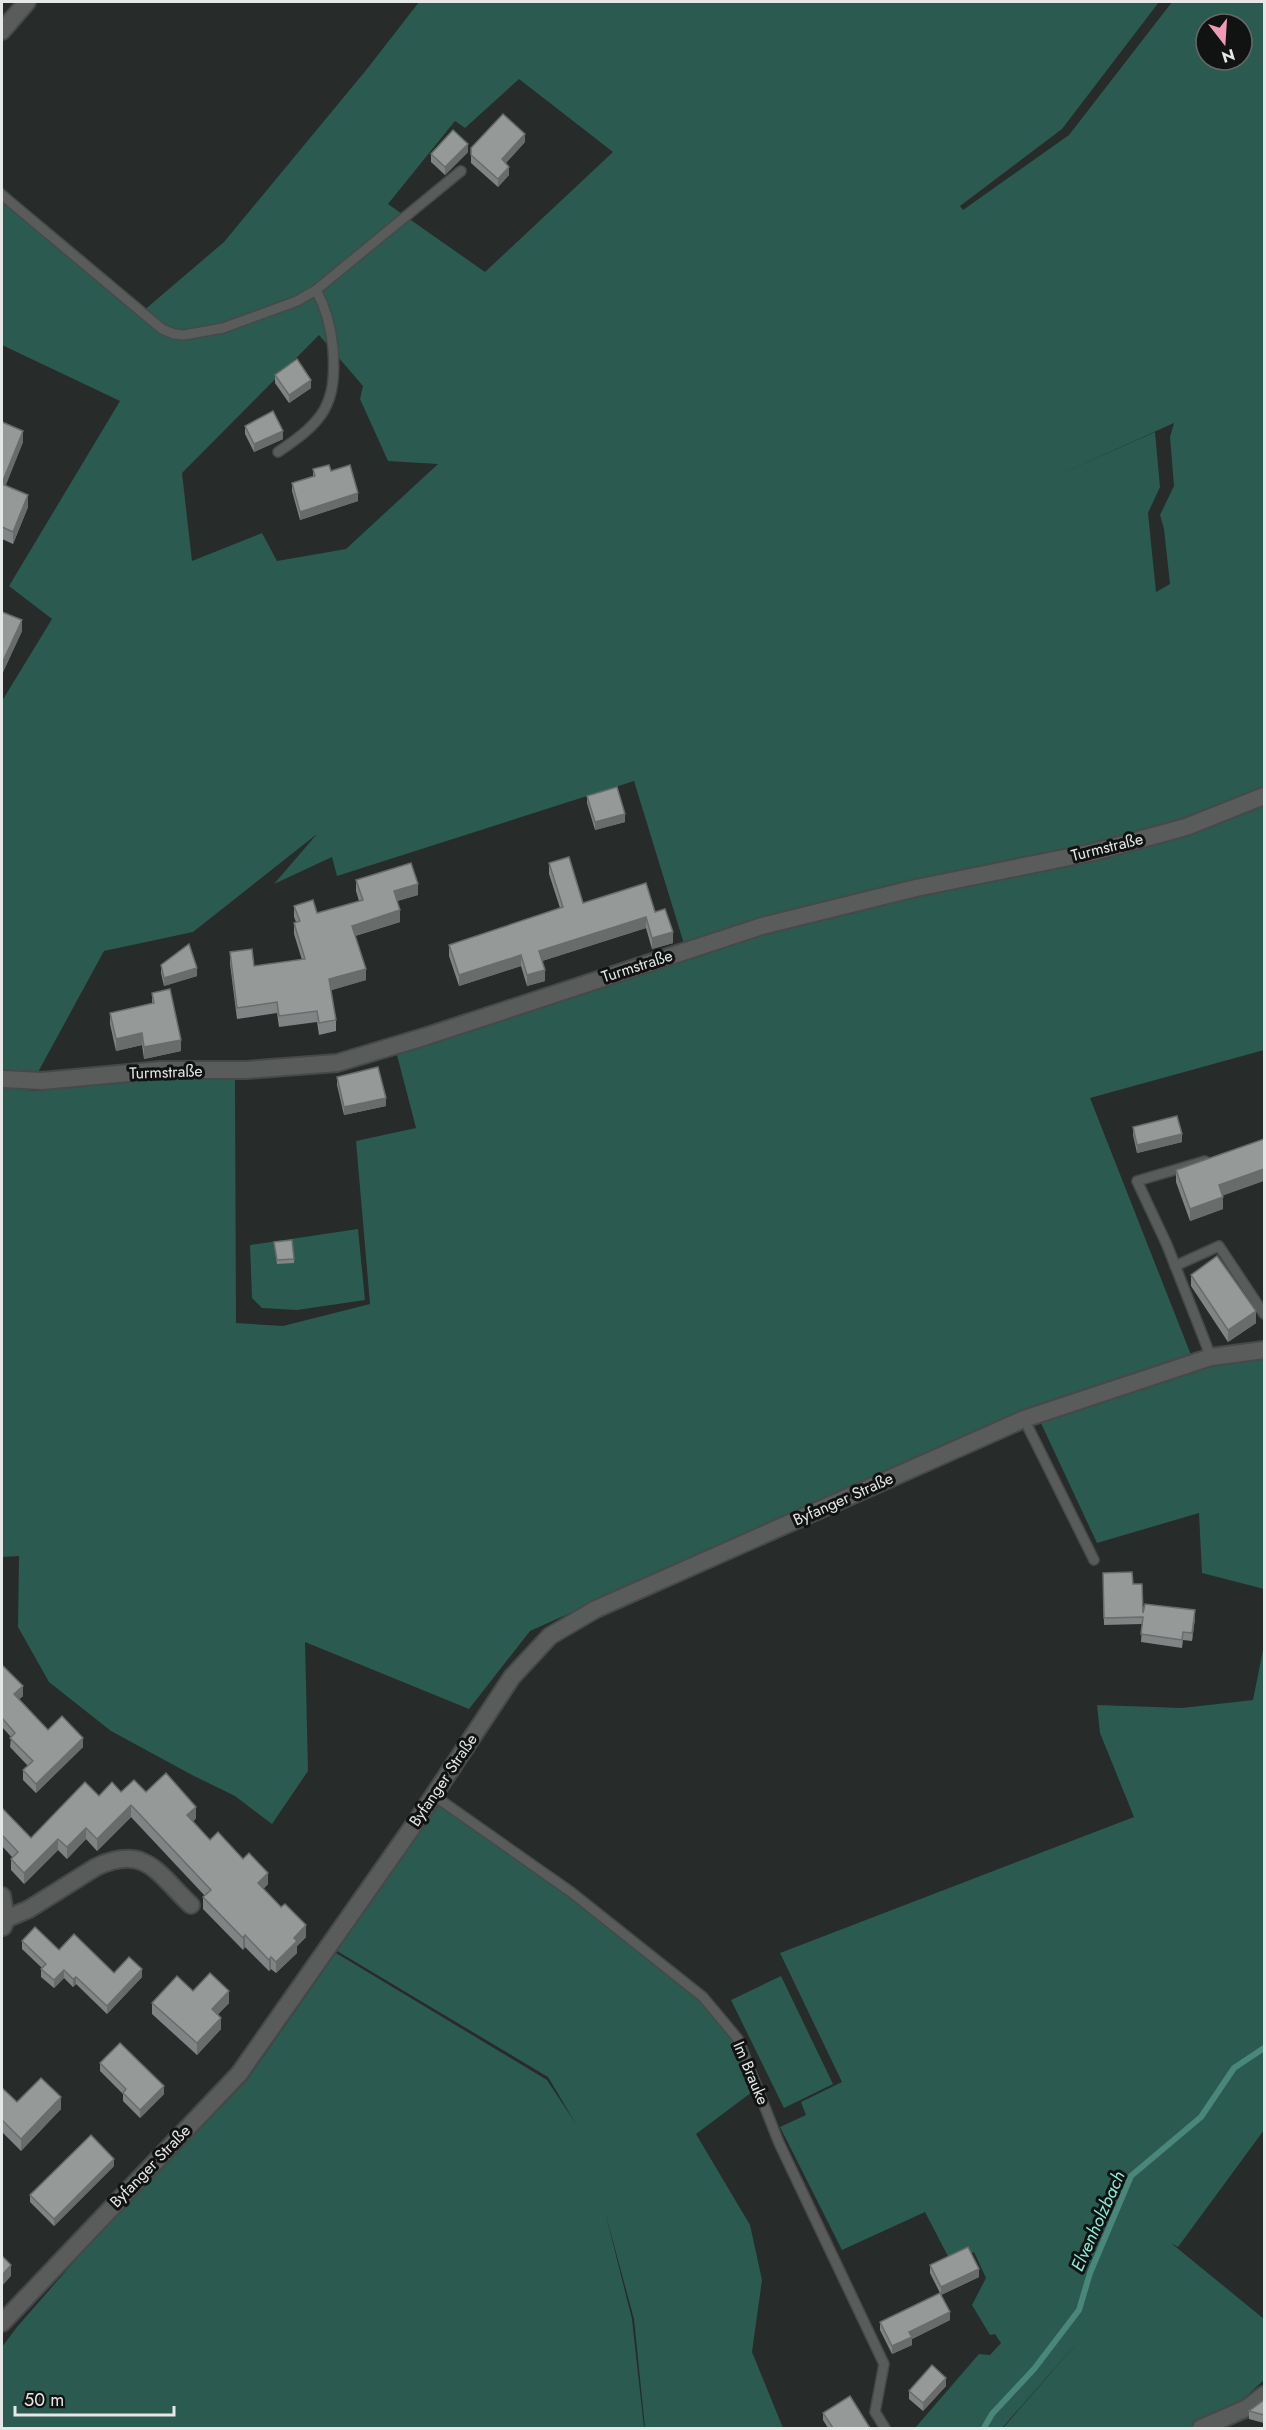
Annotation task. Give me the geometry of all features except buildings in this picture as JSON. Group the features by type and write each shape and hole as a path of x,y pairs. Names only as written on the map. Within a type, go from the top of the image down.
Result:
{"street":[{"path":"2,31 27,2"},
{"name":"Turmstraße","path":"2,1079 42,1081 161,1070 246,1070 337,1063 762,926 916,888 1094,852 1186,827 1264,796"},
{"name":"Byfanger Straße","path":"2,2323 240,2074 512,1677 550,1636 596,1609 1024,1419 1211,1357 1264,1350"},
{"path":"2,1896 4,1924 107,1861 136,1857 146,1862 191,1905"},
{"path":"1201,2428 1247,2408 1264,2395"}],"lane":[{"path":"2,195 162,329 174,334 195,334 223,328 277,309 316,290 461,171"},
{"path":"278,452 313,424 323,411 334,385 330,329 323,302 316,290"},
{"path":"1211,1357 1175,1266 1137,1181 1218,1157"},
{"path":"1175,1266 1219,1246 1264,1314"},
{"path":"1024,1419 1094,1560"},
{"name":"Im Brauke","path":"433,1795 571,1892 703,1997 738,2039 779,2143 884,2364 875,2412 885,2428"}],"green space":[{"path":"419,2 1159,2 1062,129 960,206 963,210 1069,135 1172,2 1264,2 1264,793 1184,822 684,944 634,781 337,876 332,857 274,884 317,834 193,932 104,951 37,1074 2,1072 2,701 52,619 9,586 120,401 2,345 2,187 142,312 224,242 367,69","holes":["519,79 613,152 485,272 388,204 455,121 465,128","319,335 363,386 360,399 388,461 438,464 346,549 277,561 262,533 192,561 182,473","1174,423 1170,437 1174,486 1160,515 1164,529 1170,584 1156,592 1148,513 1160,487 1155,432 1054,477"]},
{"path":"1264,803 1264,1050 1090,1098 1191,1355 959,1439 530,1631 469,1709 305,1642 308,1771 272,1824 235,1796 111,1731 49,1682 18,1627 19,1556 2,1557 2,1087 35,1091 157,1078 235,1080 236,1323 283,1326 370,1304 356,1141 416,1128 397,1055 773,932 1028,869"},
{"path":"358,1229 365,1300 297,1310 262,1308 252,1298 250,1245"},
{"path":"1264,1356 1264,1589 1202,1573 1199,1513 1097,1543 1040,1421 1199,1369"},
{"path":"1264,1645 1264,2130 1178,2247 1171,2243 1264,2319 1264,2380 1241,2401 1194,2428 1003,2428 1092,2326 1002,2428 915,2428 979,2354 990,2355 1001,2343 995,2334 990,2335 972,2305 986,2278 974,2252 951,2262 925,2212 842,2250 780,2127 806,2115 801,2102 842,2082 780,1953 1134,1817 1100,1733 1097,1705 1182,1708 1253,1700"},
{"path":"439,1805 570,1898 699,2000 733,2040 752,2092 696,2134 750,2225 762,2280 752,2352 783,2428 645,2428 634,2319 605,2212 632,2319 644,2428 2,2428 2,2347 92,2241 247,2080 336,1953 547,2080 576,2124 548,2077 337,1951"},
{"path":"781,1976 833,2084 784,2108 731,2000"}],"waterway":[{"name":"Elvenholzbach","path":"984,2428 992,2414 1034,2369 1079,2310 1090,2273 1131,2176 1201,2117 1234,2068 1264,2048"}]}
